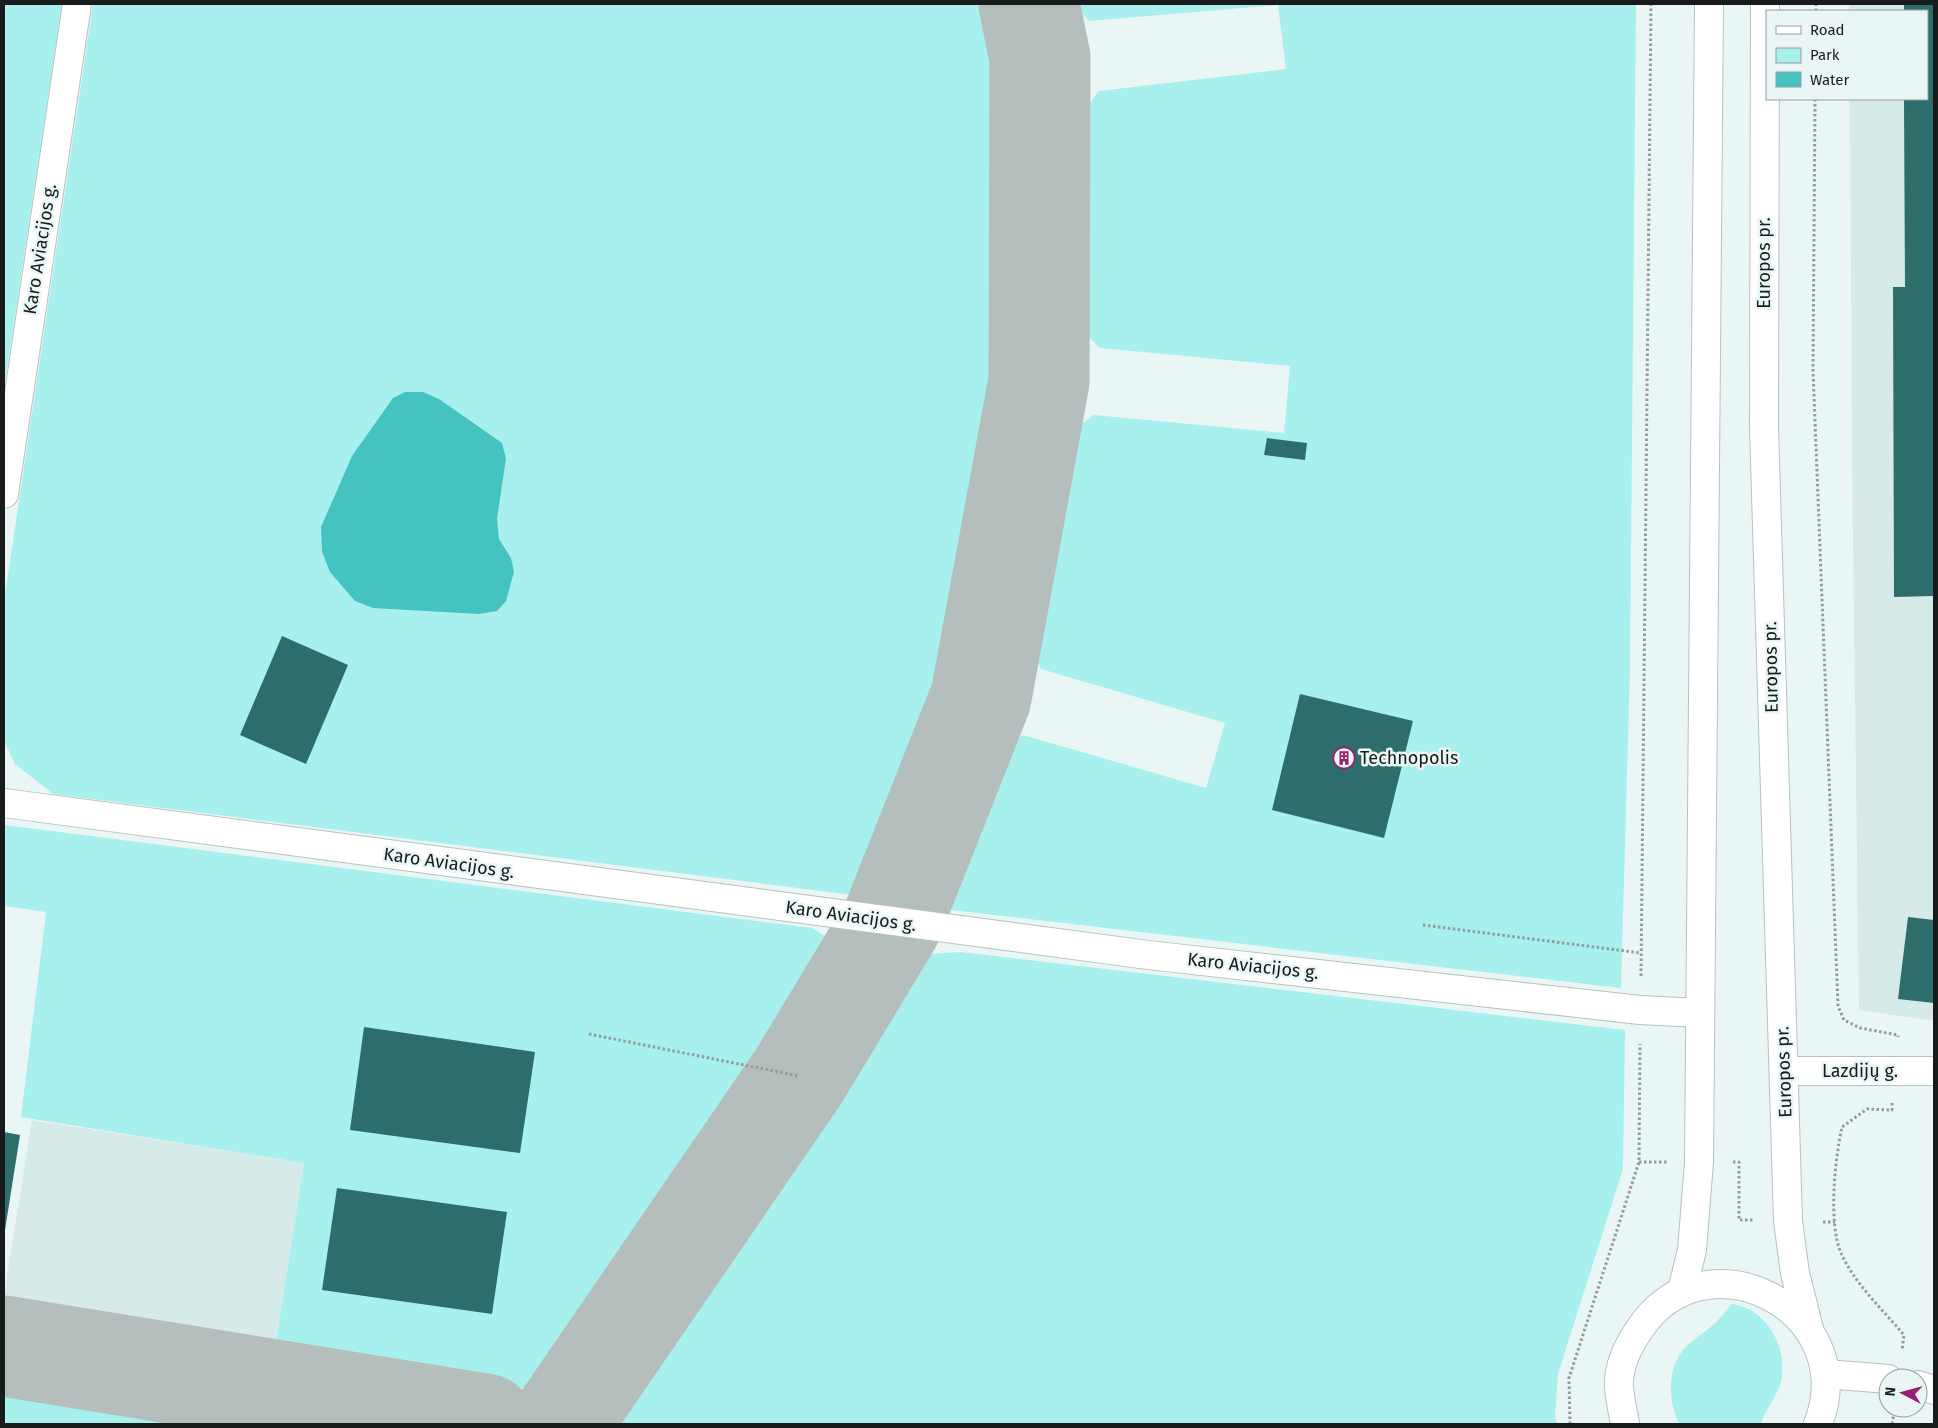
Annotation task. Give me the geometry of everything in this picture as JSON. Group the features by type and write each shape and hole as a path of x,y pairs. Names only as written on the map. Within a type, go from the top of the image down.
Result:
{"main road":[{"name":"Karo Aviacijos g.","path":"4,494 77,4"},
{"path":"1682,1291 1692,1250 1698,1162 1709,4"},
{"name":"Europos pr.","path":"1765,4 1764,427 1774,783 1785,1072 1788,1221 1794,1273 1809,1329 1820,1350 1826,1374 1824,1408 1818,1424"},
{"name":"Karo Aviacijos g.","path":"4,803 1148,955 1640,1010 1700,1013"},
{"name":"Lazdijų g.","path":"1785,1072 1934,1071"},
{"name":"Europos pr.","path":"1626,1424 1619,1385 1627,1347 1649,1314 1682,1291 1717,1283 1752,1288 1784,1303 1809,1329"},
{"path":"1826,1374 1878,1378"}],"path":[{"path":"1570,1424 1569,1378 1639,1162 1651,4"},
{"path":"1815,100 1813,370 1838,1006 1844,1020 1860,1028 1898,1035 1892,1110 1866,1110 1842,1127 1836,1154 1834,1222 1840,1252 1851,1271 1904,1335 1902,1352"},
{"path":"1423,925 1641,953"},
{"path":"589,1034 799,1076"},
{"path":"1639,1162 1739,1162 1739,1220 1834,1222"}],"shaded area":[{"path":"1849,4 1934,4 1934,1021 1859,1010 1852,458 1850,100 1928,100 1928,10 1849,10"},
{"path":"32,1120 304,1163 276,1342 103,1315 95,1361 4,1346 4,1295"}],"green space":[{"path":"4,4 62,4 4,388"},
{"path":"93,4 991,4 995,26 1008,207 1002,366 966,588 926,733 870,885 853,895 53,794 15,764 4,741 4,601","holes":["393,398 506,459 497,519 499,539 511,558"]},
{"path":"1074,4 1636,4 1630,668 1621,988 951,910 939,903 935,889 987,754 1023,735 1206,788 1225,723 1041,669 1022,633 1064,437 1094,415 1284,433 1290,366 1100,348 1076,325 1074,125 1099,91 1286,69 1278,5 1089,21"},
{"path":"4,825 812,928 836,943 837,959 574,1356 536,1390 101,1326 102,1315 276,1342 304,1163 21,1117 46,912 4,906"},
{"path":"960,952 1625,1030 1623,1169 1558,1374 1555,1416 1557,1424 604,1424 621,1393 907,964 929,954"},
{"path":"1731,1304 1743,1307 1763,1319 1776,1339 1782,1363 1779,1388 1761,1424 1679,1424 1672,1403 1671,1392 1673,1370 1677,1360 1683,1350 1717,1321"},
{"path":"4,1377 301,1424 4,1424"}],"water":[{"path":"405,392 423,392 439,399 502,443 506,459 497,519 499,539 511,558 514,572 506,601 497,611 479,614 373,608 355,601 330,572 322,552 321,527 352,456 393,398"}],"building":[{"path":"1904,4 1934,4 1934,596 1894,597 1893,287 1905,287 1904,100 1928,100 1928,10 1904,10"},
{"path":"1267,438 1307,443 1305,460 1264,455"},
{"path":"282,636 348,665 306,764 240,735"},
{"name":"Technopolis","path":"1300,694 1413,721 1384,838 1272,810"},
{"path":"1908,917 1934,920 1934,1003 1898,999"},
{"path":"364,1027 535,1052 520,1153 350,1130"},
{"path":"4,1132 20,1135 5,1230 4,1230"},
{"path":"337,1188 507,1212 492,1314 322,1290"}],"taxiway":[{"path":"560,1424 799,1076 892,922 981,697 1039,381 1040,58 1029,4"},
{"path":"4,1346 485,1424"}],"place":[{"name":"Technopolis","path":"1344,758"}]}
